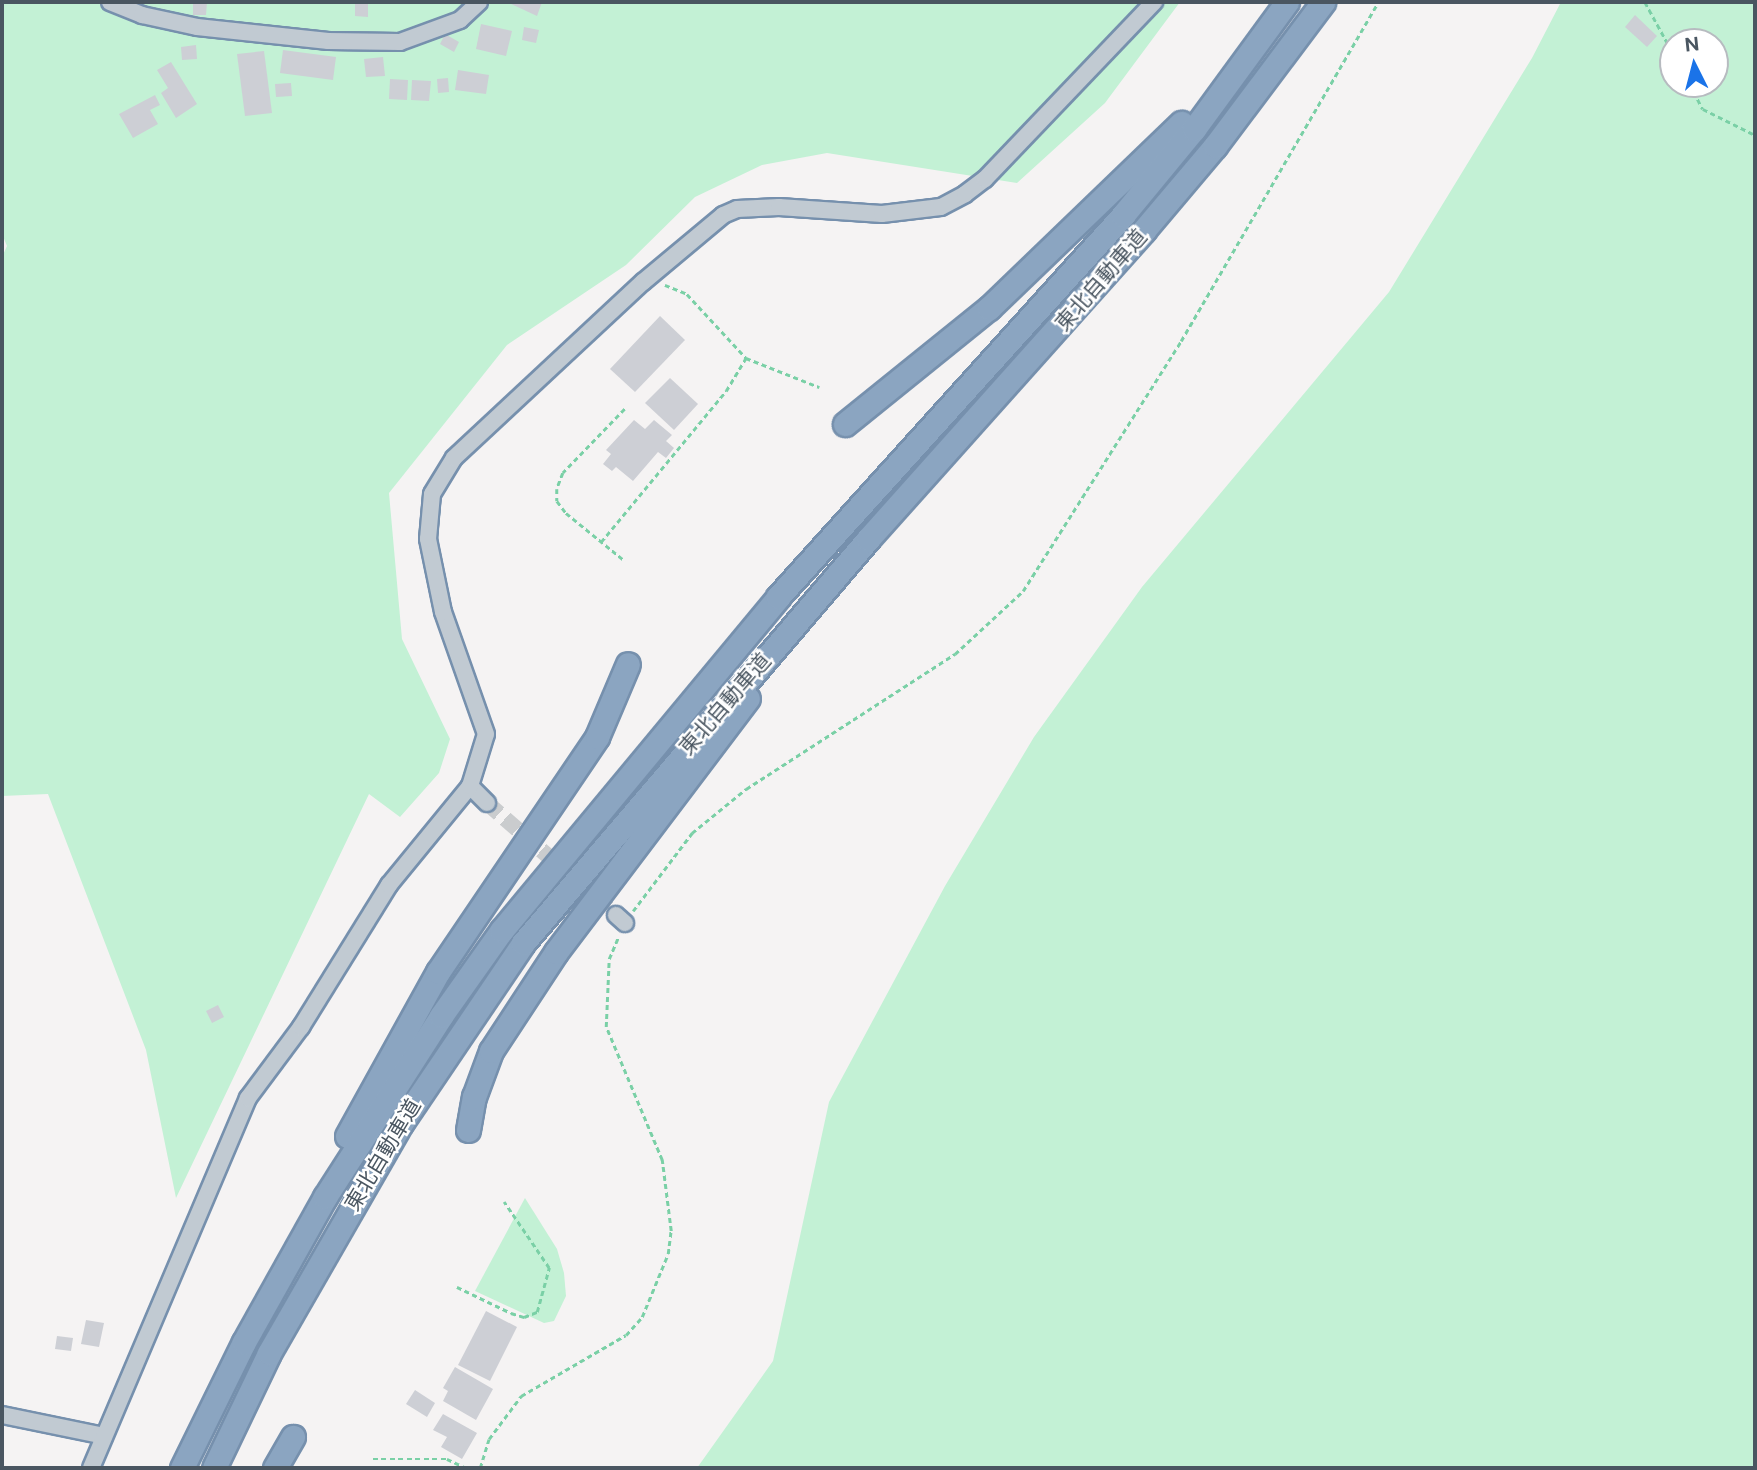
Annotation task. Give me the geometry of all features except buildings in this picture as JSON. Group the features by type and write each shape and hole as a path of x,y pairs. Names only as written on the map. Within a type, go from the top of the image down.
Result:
{"highway":[{"name":"東北自動車道","path":"182,1468 244,1342 373,1119 502,930 778,597 1123,215 1254,50 1287,2"},
{"name":"東北自動車道","path":"214,1468 269,1353 402,1122 523,943 868,539 1153,220 1223,136 1323,2"},
{"path":"845,424 989,308 1254,50"},
{"path":"468,1130 474,1097 491,1051 556,952 868,539"},
{"path":"244,1342 376,1079 438,972 597,737 628,664"},
{"path":"275,1468 293,1437"}],"street":[{"path":"110,2 142,15 197,27 328,41 400,41 460,20 479,2"},
{"path":"91,1468 248,1098 301,1027 389,886 470,786 486,734 443,612 428,539 432,494 454,458 689,241 737,209 779,206 882,214 941,207 985,179 1154,2"},
{"path":"470,786 487,803"},
{"path":"2,1415 104,1436"}],"path":[{"path":"480,1468 489,1439 521,1396 626,1335 642,1317 668,1254 671,1231 662,1160 606,1027 609,959 621,919 692,833 746,789 955,654 1023,591 1181,341 1378,2"},
{"path":"1645,2 1659,28"},
{"path":"1697,98 1703,109 1755,135"},
{"path":"645,280 687,294 746,358 819,387"},
{"path":"601,542 726,391 746,358"},
{"path":"625,410 563,472 557,489 557,501 566,513 625,561"},
{"path":"457,1287 511,1314 524,1317 537,1312 549,1268 503,1202"},
{"path":"373,1459 447,1459 466,1468"}],"green space":[{"path":"2,2 1180,2 1105,103 1017,183 827,153 762,165 695,197 626,265 507,345 389,493 402,639 450,739 439,773 400,817 369,794 176,1198 146,1050 48,794 2,796 2,257 7,246 2,234"},
{"path":"1561,2 1753,2 1755,1468 697,1468 773,1361 829,1102 945,886 1034,737 1142,587 1389,292 1532,58"},
{"path":"525,1198 557,1249 564,1273 566,1296 554,1321 544,1323 475,1291"}],"tunnel":[{"path":"487,803 616,915"}]}
